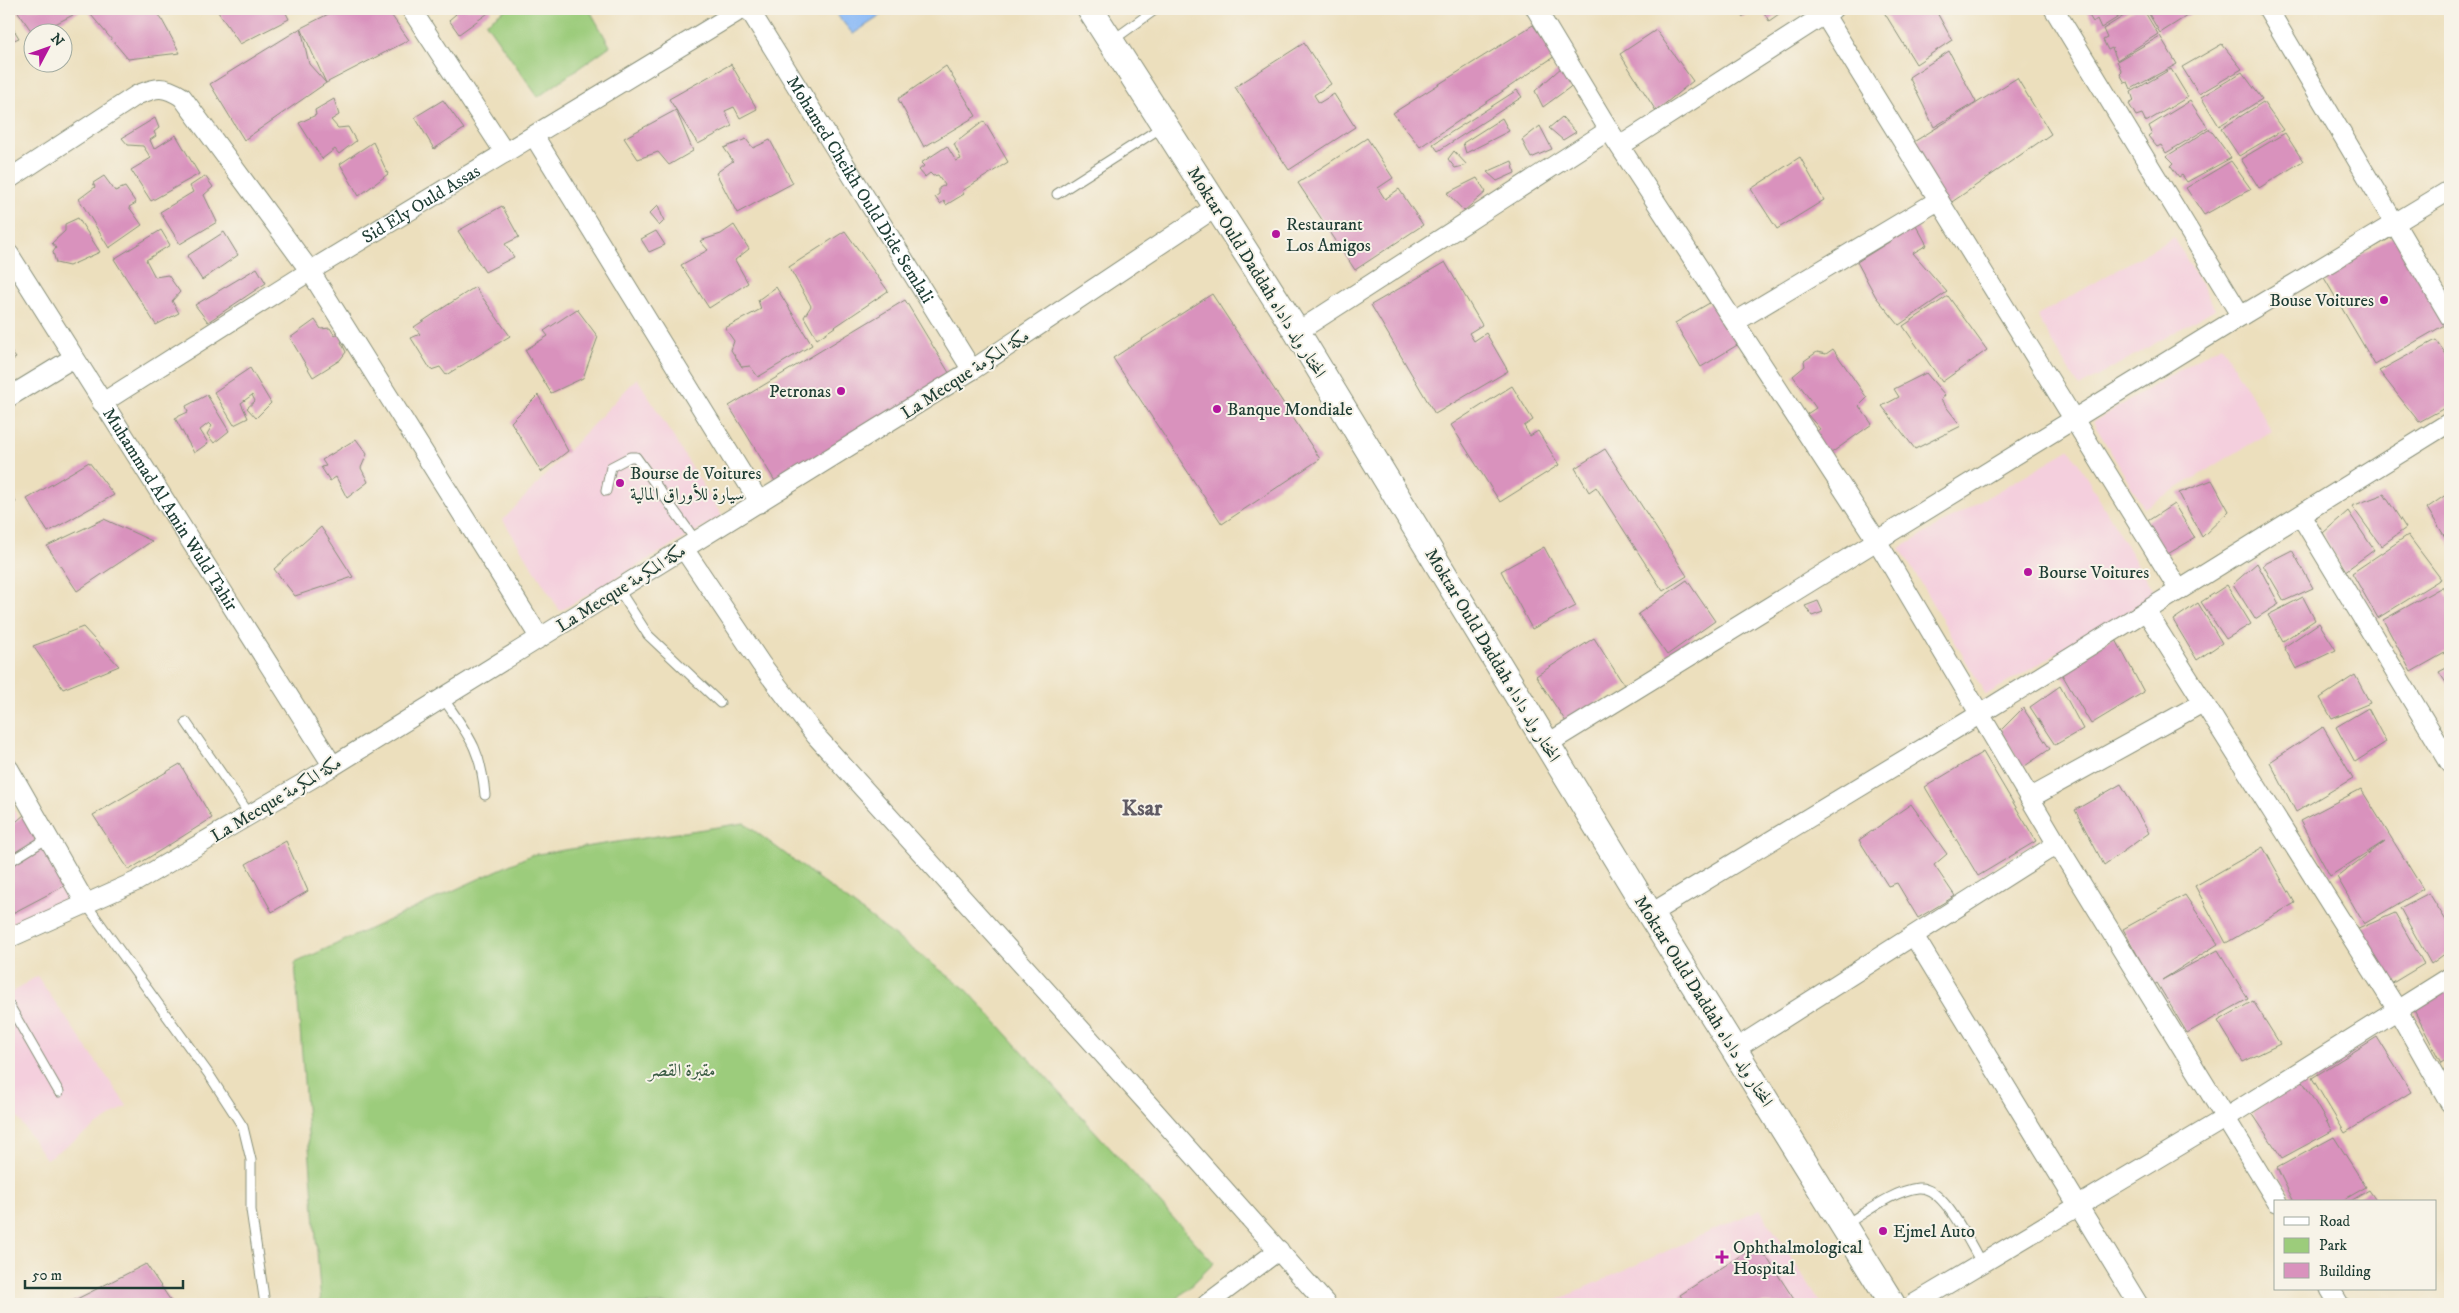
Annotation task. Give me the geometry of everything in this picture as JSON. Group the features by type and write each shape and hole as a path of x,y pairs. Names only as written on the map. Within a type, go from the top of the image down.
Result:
{"main road":[{"name":"Moktar Ould Daddah المختار ولد داداه","path":"1090,9 1297,332 1650,914 1892,1304"}],"street":[{"path":"411,9 505,153"},
{"name":"Sid Ely Ould Assas","path":"102,403 310,271 742,9"},
{"name":"Mohamed Cheikh Ould Dide Semlali","path":"749,9 972,370"},
{"path":"1536,9 1609,130 1877,541 2057,844 2227,1117 2276,1200"},
{"path":"2054,9 2241,316"},
{"path":"2268,9 2450,317"},
{"path":"1620,146 1826,11 1939,200 2179,590"},
{"path":"9,179 136,95 156,88 169,89 182,97 310,271 540,638"},
{"path":"1297,332 1609,130"},
{"path":"534,136 760,502"},
{"path":"1547,744 2076,420 2241,316 2450,190"},
{"path":"1734,322 1939,200"},
{"name":"La Mecque مكة المكرمة","path":"9,938 137,881 333,766 972,370 1216,207"},
{"name":"Muhammad Al Amin Wuld Tahir","path":"9,254 73,358 333,766"},
{"path":"9,397 73,358"},
{"path":"1650,914 1980,714 2450,422"},
{"path":"2301,516 2450,763"},
{"path":"690,545 761,664 816,736 1326,1304"},
{"path":"2146,611 2202,703 2398,1011 2450,1103"},
{"path":"2030,798 2202,703"},
{"path":"9,769 86,904"},
{"path":"1734,1049 2057,844"},
{"path":"1914,936 2138,1304"},
{"path":"1914,1304 2227,1117 2450,978"},
{"path":"1207,1304 1279,1250"},
{"path":"2331,1290 2339,1304"}],"lane":[{"path":"1111,42 1156,9"},
{"path":"1057,194 1164,125"},
{"path":"606,491 611,467 630,457 636,457 690,545"},
{"path":"619,590 648,635 720,703"},
{"path":"443,698 475,745 483,770 485,794"},
{"path":"186,722 250,816"},
{"path":"9,862 48,838"},
{"path":"86,904 208,1073 243,1127 251,1160 251,1210 265,1304"},
{"path":"9,1005 59,1092"},
{"path":"1843,1226 1892,1198 1919,1188 1931,1192 1943,1200 1982,1264"}],"shaded area":[{"path":"2174,237 2215,309 2079,387 2037,316"},
{"path":"2221,345 2272,431 2144,508 2093,422"},
{"name":"Bourse de Voitures سيارة للأوراق المالية","path":"637,378 722,516 560,611 503,520"},
{"name":"Bourse Voitures","path":"2070,449 2156,596 1986,695 1900,548"},
{"path":"9,803 69,898 9,924"},
{"path":"37,976 127,1106 46,1159 9,1105 9,994"},
{"name":"Ophthalmological Hospital","path":"1760,1209 1821,1304 1549,1304"}],"green space":[{"path":"506,9 589,9 610,46 538,97 486,23"},
{"name":"مقبرة القصر","path":"744,823 967,990 1214,1263 1172,1304 321,1304 295,963 531,855"}],"water":[{"path":"832,9 891,9 853,34"}],"building":[{"path":"16,9 85,9 59,22 25,22"},
{"path":"86,9 156,9 180,53 128,59"},
{"path":"216,9 284,9 289,19 240,44"},
{"path":"338,9 387,9 409,40 326,83 301,28"},
{"path":"453,9 490,9 491,11 459,34 449,20 456,14"},
{"path":"1737,9 1755,9 1742,17"},
{"path":"1762,9 1786,9 1769,21"},
{"path":"1882,9 1935,9 1952,40 1916,64"},
{"path":"2085,9 2131,9 2101,28 2097,19 2093,22"},
{"path":"2135,9 2143,9 2158,34 2117,60 2112,48 2108,50 2103,40 2107,38 2103,29"},
{"path":"2146,9 2198,9 2160,33"},
{"path":"9,22 19,38 9,42"},
{"path":"1533,25 1555,56 1420,147 1393,113"},
{"path":"301,28 309,64 326,83 244,140 210,84"},
{"path":"1656,30 1693,81 1656,111 1620,54"},
{"path":"2160,36 2177,64 2131,89 2128,82 2125,83 2120,74 2122,72 2117,61"},
{"path":"1304,43 1331,84 1314,95 1319,103 1334,94 1355,127 1289,170 1235,87"},
{"path":"2222,44 2242,69 2199,94 2182,67"},
{"path":"1949,51 1976,102 1934,127 1909,77"},
{"path":"731,64 757,109 740,118 734,107 725,111 732,126 698,144 669,99"},
{"path":"946,66 976,116 924,147 898,99"},
{"path":"1562,67 1573,85 1543,107 1535,91"},
{"path":"2171,69 2188,97 2146,122 2142,114 2136,116 2129,104 2134,101 2131,92"},
{"path":"2242,72 2262,99 2219,126 2201,97"},
{"path":"2017,78 2051,134 1946,206 1912,143"},
{"path":"1517,90 1522,97 1438,151 1433,144"},
{"path":"334,99 339,115 331,120 338,128 348,127 356,141 339,154 335,149 322,159 299,123 316,115 315,110"},
{"path":"443,100 464,129 434,149 415,117"},
{"path":"2190,101 2208,128 2166,153 2161,145 2157,147 2148,136 2152,133 2149,126"},
{"path":"2263,102 2283,130 2239,156 2221,129"},
{"path":"676,110 693,151 669,165 658,152 638,159 624,138"},
{"path":"1562,117 1576,132 1563,140 1549,128"},
{"path":"155,118 159,128 154,132 156,136 150,140 154,149 176,135 199,174 151,201 131,170 151,158 143,146 128,145 122,138"},
{"path":"1502,118 1509,131 1466,153 1463,143"},
{"path":"984,121 1008,162 962,191 964,194 946,205 944,201 940,204 935,197 939,194 939,188 945,185 938,175 933,176 930,173 925,177 919,170 924,166 921,163 947,146 956,161 961,159 954,144"},
{"path":"1540,126 1552,149 1531,158 1522,140"},
{"path":"2210,129 2231,158 2187,182 2182,175 2179,177 2171,166 2174,163 2167,156"},
{"path":"2285,133 2303,161 2259,188 2241,159"},
{"path":"1367,138 1393,178 1378,188 1385,199 1399,189 1423,225 1355,270 1298,183"},
{"path":"746,139 753,148 770,140 793,183 737,213 716,173 733,161 724,148"},
{"path":"373,142 388,174 359,196 340,164"},
{"path":"1454,151 1467,165 1455,168 1448,159"},
{"path":"1800,157 1824,200 1777,229 1751,189"},
{"path":"1512,161 1515,173 1497,181 1487,172"},
{"path":"2231,161 2251,189 2204,215 2186,188"},
{"path":"104,176 115,191 125,187 136,203 129,207 142,225 109,248 79,199 95,187 93,183"},
{"path":"205,176 213,187 204,195 217,222 180,244 160,212 193,192 190,186"},
{"path":"1477,178 1486,192 1464,211 1447,193"},
{"path":"658,205 664,221 659,226 649,214"},
{"path":"502,206 519,237 505,244 514,257 485,272 458,231"},
{"path":"78,218 100,252 69,266 56,263 53,252 56,248 52,243 65,231 65,224"},
{"path":"734,225 749,249 735,260 748,283 709,308 681,265 708,250 700,241 721,234"},
{"path":"1916,225 1927,245 1913,253 1947,292 1899,325 1876,297 1857,262"},
{"path":"161,230 170,245 146,260 155,277 168,275 180,292 172,301 179,313 156,325 114,259"},
{"path":"656,231 665,245 649,252 641,239"},
{"path":"845,231 888,291 817,339 804,317 811,306 789,267"},
{"path":"224,232 238,255 202,280 187,256"},
{"name":"Bouse Voitures","path":"2394,236 2446,324 2375,365 2323,276"},
{"path":"1445,262 1482,325 1469,333 1474,341 1486,333 1508,371 1435,414 1371,305"},
{"path":"257,268 266,283 208,322 195,305"},
{"path":"475,287 510,336 446,375 440,367 431,370 411,338 420,334 414,327"},
{"path":"776,287 812,345 758,377 750,366 742,367 731,350 734,341 725,328 761,309 758,300"},
{"name":"Banque Mondiale","path":"1212,294 1320,459 1222,524 1113,358"},
{"path":"1948,296 1987,350 1942,382 1903,326"},
{"name":"Petronas","path":"905,300 951,376 778,486 729,406"},
{"path":"1713,301 1739,344 1701,367 1675,323"},
{"path":"577,309 598,337 583,378 551,393 525,350 548,336 544,331"},
{"path":"315,320 321,329 330,328 335,336 342,331 347,337 341,342 346,352 340,360 313,377 290,338"},
{"path":"2436,340 2450,360 2450,405 2419,422 2379,371"},
{"path":"9,349 16,358 9,362"},
{"path":"1833,349 1867,398 1859,406 1872,424 1827,456 1813,433 1820,429 1807,414 1816,408 1793,376 1805,366 1804,361 1817,352 1826,354"},
{"path":"250,368 271,403 256,418 247,408 255,401 252,395 241,403 248,418 234,425 214,392"},
{"path":"1926,373 1945,395 1941,400 1961,426 1915,449 1882,406 1899,397 1894,389"},
{"path":"1512,386 1533,420 1524,426 1530,436 1538,431 1559,465 1500,502 1451,425"},
{"path":"207,395 229,431 214,443 207,434 212,426 209,423 200,430 208,443 194,453 175,418 188,412 186,406"},
{"path":"538,395 568,451 541,472 511,422"},
{"path":"356,439 367,454 361,468 368,482 347,498 336,477 330,481 321,467 326,466 322,460"},
{"path":"1605,449 1687,576 1663,591 1596,487 1589,492 1575,468"},
{"path":"89,462 114,495 48,532 27,499"},
{"path":"2212,480 2229,511 2202,537 2179,493"},
{"path":"2450,492 2450,545 2427,508"},
{"path":"9,493 16,502 9,507"},
{"path":"2384,494 2406,528 2381,546 2352,506"},
{"path":"2174,504 2195,538 2166,555 2146,522"},
{"path":"2348,511 2374,550 2344,572 2323,533"},
{"path":"104,519 152,541 77,591 47,546"},
{"path":"321,527 353,577 295,596 274,569"},
{"path":"2408,535 2441,579 2378,618 2352,573"},
{"path":"1544,547 1576,606 1532,629 1501,571"},
{"path":"2292,550 2313,588 2284,601 2263,565"},
{"path":"2257,563 2279,604 2255,619 2233,584"},
{"path":"1687,580 1715,621 1667,655 1638,614"},
{"path":"2227,585 2251,624 2226,639 2201,602"},
{"path":"2442,587 2450,600 2450,650 2411,672 2383,620"},
{"path":"2303,597 2315,620 2283,641 2268,615"},
{"path":"1818,601 1823,612 1812,616 1805,606"},
{"path":"2198,603 2222,643 2197,660 2173,620"},
{"path":"2319,623 2336,650 2296,669 2284,647"},
{"path":"83,627 119,666 63,689 33,646"},
{"path":"2114,636 2144,692 2091,724 2060,671"},
{"path":"1594,638 1624,685 1566,722 1536,676"},
{"path":"2450,666 2450,689 2439,672"},
{"path":"2355,675 2370,703 2332,719 2320,698"},
{"path":"2060,686 2083,729 2055,745 2030,707"},
{"path":"2023,708 2050,749 2022,768 2001,730"},
{"path":"2368,708 2386,742 2355,762 2336,727"},
{"path":"2323,727 2353,778 2296,812 2270,762"},
{"path":"1983,752 2036,841 1978,876 1925,787"},
{"path":"180,764 212,818 129,870 93,815"},
{"path":"2121,784 2149,833 2104,865 2075,810"},
{"path":"2361,789 2423,889 2364,924 2337,877 2385,841 2330,876 2300,821"},
{"path":"1911,804 1947,854 1934,865 1955,896 1918,918 1897,883 1888,886 1859,840"},
{"path":"25,814 66,885 9,915 9,828"},
{"path":"286,841 308,891 272,912 246,864"},
{"path":"2263,847 2295,903 2226,943 2195,886"},
{"path":"2429,893 2450,927 2450,950 2431,964 2400,908"},
{"path":"2185,895 2218,944 2162,980 2218,950 2248,999 2187,1033 2157,983 2154,985 2123,929"},
{"path":"2395,913 2424,964 2391,984 2356,930"},
{"path":"2450,988 2450,1057 2441,1063 2414,1010"},
{"path":"2253,1001 2280,1044 2243,1062 2218,1021"},
{"path":"2377,1037 2411,1092 2345,1133 2312,1078"},
{"path":"2302,1080 2332,1131 2282,1158 2252,1113"},
{"path":"2334,1137 2366,1187 2343,1200 2293,1200 2277,1168"},
{"path":"2369,1190 2376,1200 2352,1200"},
{"path":"1758,1244 1797,1304 1686,1304 1680,1295"},
{"path":"146,1264 173,1304 67,1304"}],"place":[{"name":"Restaurant Los Amigos","path":"1276,234"},
{"name":"Bouse Voitures","path":"2384,300"},
{"name":"Petronas","path":"841,391"},
{"name":"Banque Mondiale","path":"1217,409"},
{"name":"Bourse de Voitures سيارة للأوراق المالية","path":"620,483"},
{"name":"Bourse Voitures","path":"2028,572"},
{"name":"Ejmel Auto","path":"1883,1231"},
{"name":"Ophthalmological Hospital","path":"1722,1257"}],"district":[{"name":"Ksar","path":"1142,807"}]}
